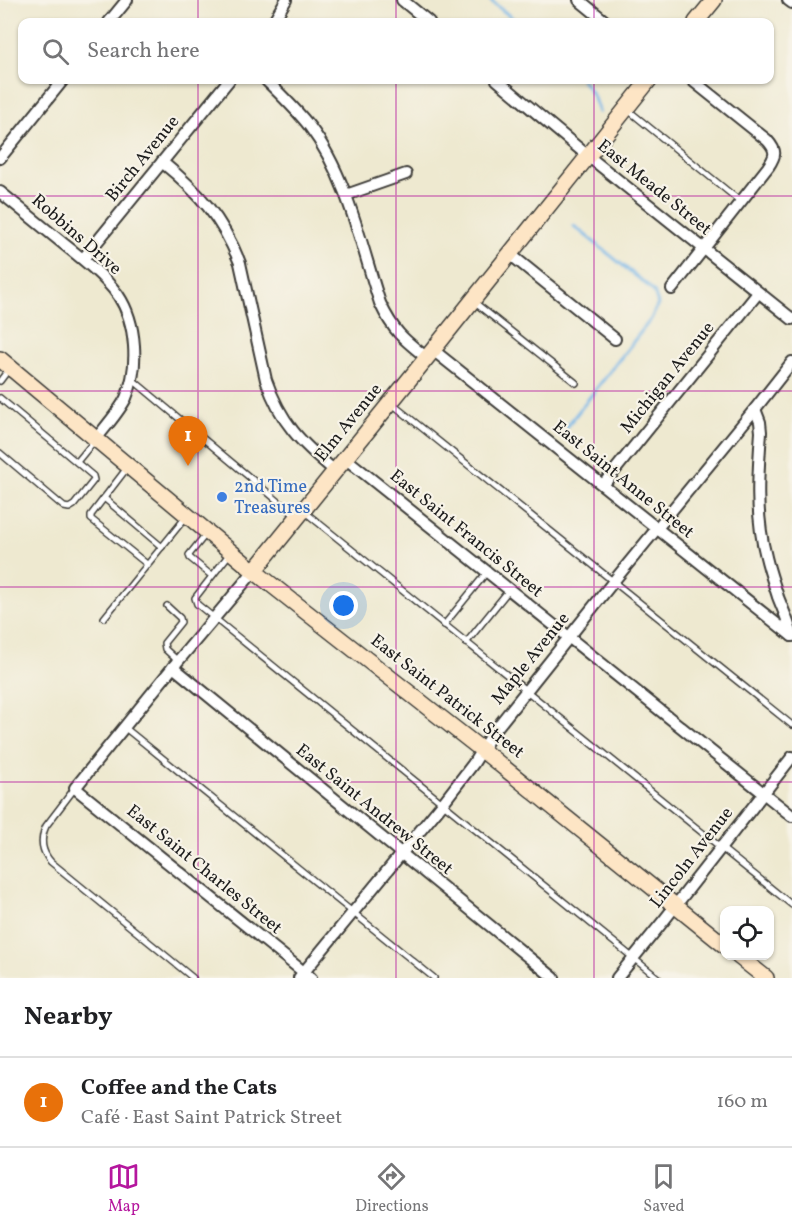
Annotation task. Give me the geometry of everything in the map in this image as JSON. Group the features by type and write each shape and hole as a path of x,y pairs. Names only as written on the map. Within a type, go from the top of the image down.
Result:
{"main road":[{"path":"699,18 714,0"},
{"name":"Elm Avenue","path":"254,571 646,84"},
{"name":"East Saint Patrick Street","path":"5,363 254,571 482,750 720,942"},
{"path":"743,960 766,978"}],"street":[{"path":"112,18 128,0"},
{"path":"275,18 286,0"},
{"path":"402,0 424,18"},
{"path":"579,0 601,18"},
{"path":"788,0 792,3"},
{"path":"0,158 60,84"},
{"name":"Birch Avenue","path":"83,259 226,84"},
{"name":"East Saint Anne Street","path":"270,84 291,104 328,156 346,195 380,303 395,331 430,354 603,485 792,636"},
{"name":"East Meade Street","path":"502,84 792,319"},
{"path":"672,289 768,167 775,151 767,140 697,84"},
{"path":"162,162 196,191 223,228 240,263 271,394 283,417 299,439 334,471"},
{"path":"346,195 406,174"},
{"name":"Robbins Drive","path":"0,192 83,259 110,285 120,298 129,320 134,340 135,358 132,379 125,398 96,439"},
{"path":"510,255 615,339"},
{"name":"Michigan Avenue","path":"603,485 759,292"},
{"name":"Maple Avenue","path":"305,976 443,803 482,750 490,735 792,362"},
{"path":"755,409 761,432 759,525 765,556 792,636"},
{"name":"East Saint Francis Street","path":"345,458 792,816"},
{"name":"Elm Avenue","path":"75,788 254,571"},
{"name":"East Saint Andrew Street","path":"176,664 554,978"},
{"name":"Lincoln Avenue","path":"617,978 792,757"},
{"name":"East Saint Charles Street","path":"75,788 305,976"}],"lane":[{"path":"626,109 741,202"},
{"path":"473,301 576,383"},
{"path":"0,381 5,363"},
{"path":"132,379 300,514 466,642 792,905"},
{"path":"0,398 77,462 93,476 94,480 74,505 69,508 64,507 0,453"},
{"path":"391,402 792,725"},
{"path":"77,462 96,439"},
{"path":"129,466 91,515 91,519 148,565"},
{"path":"104,498 162,547"},
{"path":"104,618 187,515"},
{"path":"207,532 189,555 212,576"},
{"path":"231,552 195,598 197,604 658,978"},
{"path":"444,625 486,572"},
{"path":"466,642 509,590"},
{"path":"167,606 180,618 181,622 164,643 165,649 176,664"},
{"path":"124,728 434,978"},
{"path":"75,788 46,826 42,841 45,855 193,978"}],"waterway":[{"path":"490,0 512,18"},
{"path":"585,84 599,112"},
{"path":"561,434 651,319 658,304 654,292 647,285 574,226"}],"place":[{"name":"Coffee and the Cats","path":"188,466"},
{"name":"2nd Time Treasures","path":"222,497"}]}
